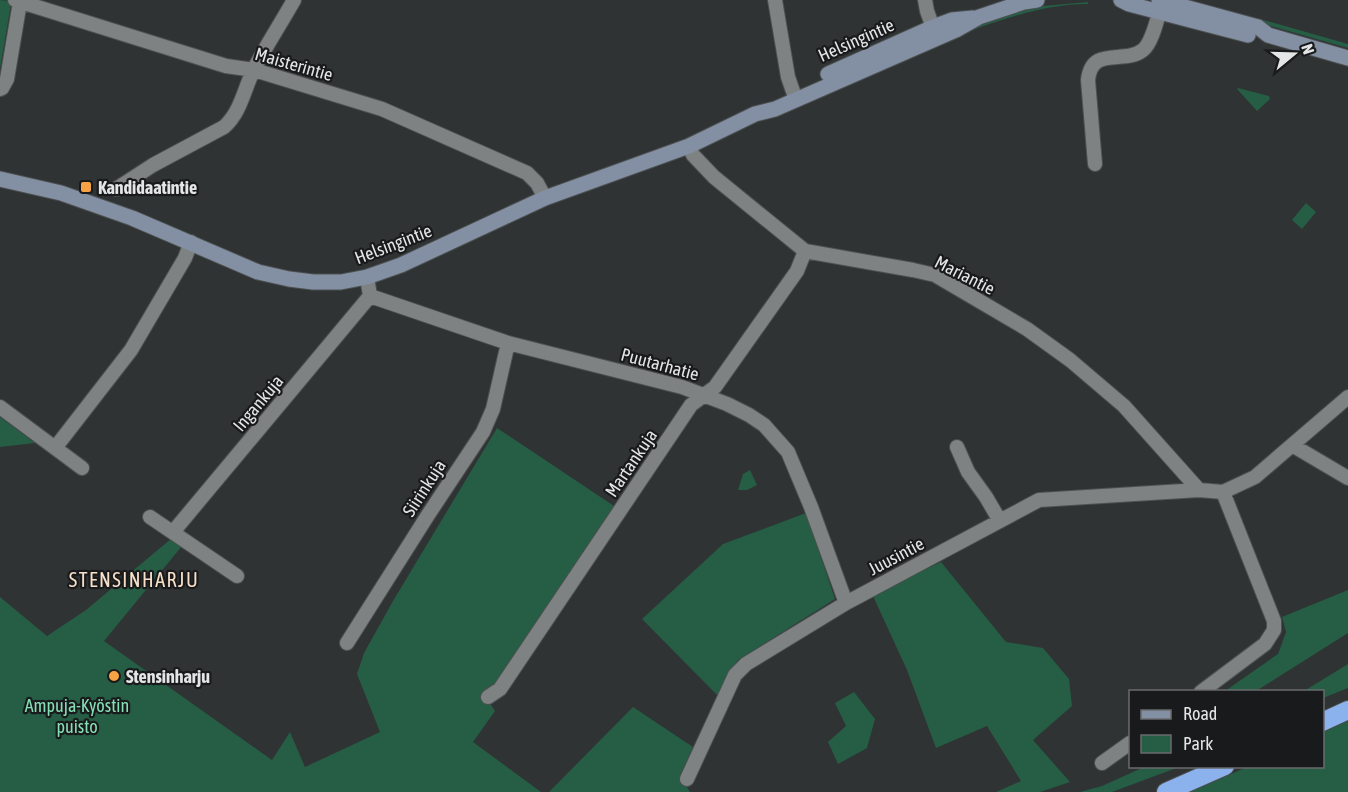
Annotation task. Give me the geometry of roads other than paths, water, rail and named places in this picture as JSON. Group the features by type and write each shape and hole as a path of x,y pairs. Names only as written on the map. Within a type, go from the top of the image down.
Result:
{"highway":[{"path":"1324,722 1348,710"},
{"path":"1166,792 1220,768"}],"main road":[{"name":"Helsingintie","path":"0,179 61,193 132,218 258,272 289,279 341,282 367,277 400,265 545,198 689,146 755,114 772,100 794,95 935,32 952,20 979,17 1037,0"},
{"path":"1121,0 1129,4 1160,4 1258,27 1268,35 1348,58"}],"street":[{"path":"116,189 153,165 224,127 230,121 236,113 254,70 294,0"},
{"path":"775,0 788,77 794,95"},
{"path":"925,0 935,32"},
{"path":"0,89 7,79 17,1"},
{"name":"Maisterintie","path":"17,1 226,66 254,70 382,109 527,173 537,183 545,198"},
{"path":"1095,164 1089,71 1093,64 1102,59 1142,51 1148,44 1160,4"},
{"name":"Mariantie","path":"689,146 693,155 714,177 805,251 935,275 1027,329 1070,360 1124,406 1199,490"},
{"path":"55,448 130,350 185,258 191,242"},
{"name":"Martankuja","path":"488,697 500,688 691,405 715,387 796,271 805,251"},
{"path":"367,277 370,296"},
{"name":"Puutarhatie","path":"370,296 508,343 682,387 749,415 764,425 788,452 846,603"},
{"name":"Ingankuja","path":"173,532 370,296"},
{"name":"Siirinkuja","path":"347,643 483,432 494,409 508,343"},
{"path":"1204,690 1265,644 1274,630 1274,621 1223,492 1255,477 1348,397"},
{"path":"0,407 82,468"},
{"path":"1292,445 1348,478"},
{"path":"957,447 968,472 1000,521"},
{"name":"Juusintie","path":"687,779 735,675 746,664 846,603 1039,500 1199,490 1223,492"},
{"path":"150,517 237,576"},
{"path":"1102,763 1129,744"}],"place":[{"name":"Kandidaatintie","path":"86,187"},
{"name":"Stensinharju","path":"114,676"}],"district":[{"name":"STENSINHARJU","path":"134,579"}],"park label":[{"name":"Ampuja-Kyöstin puisto","path":"77,715"}]}
